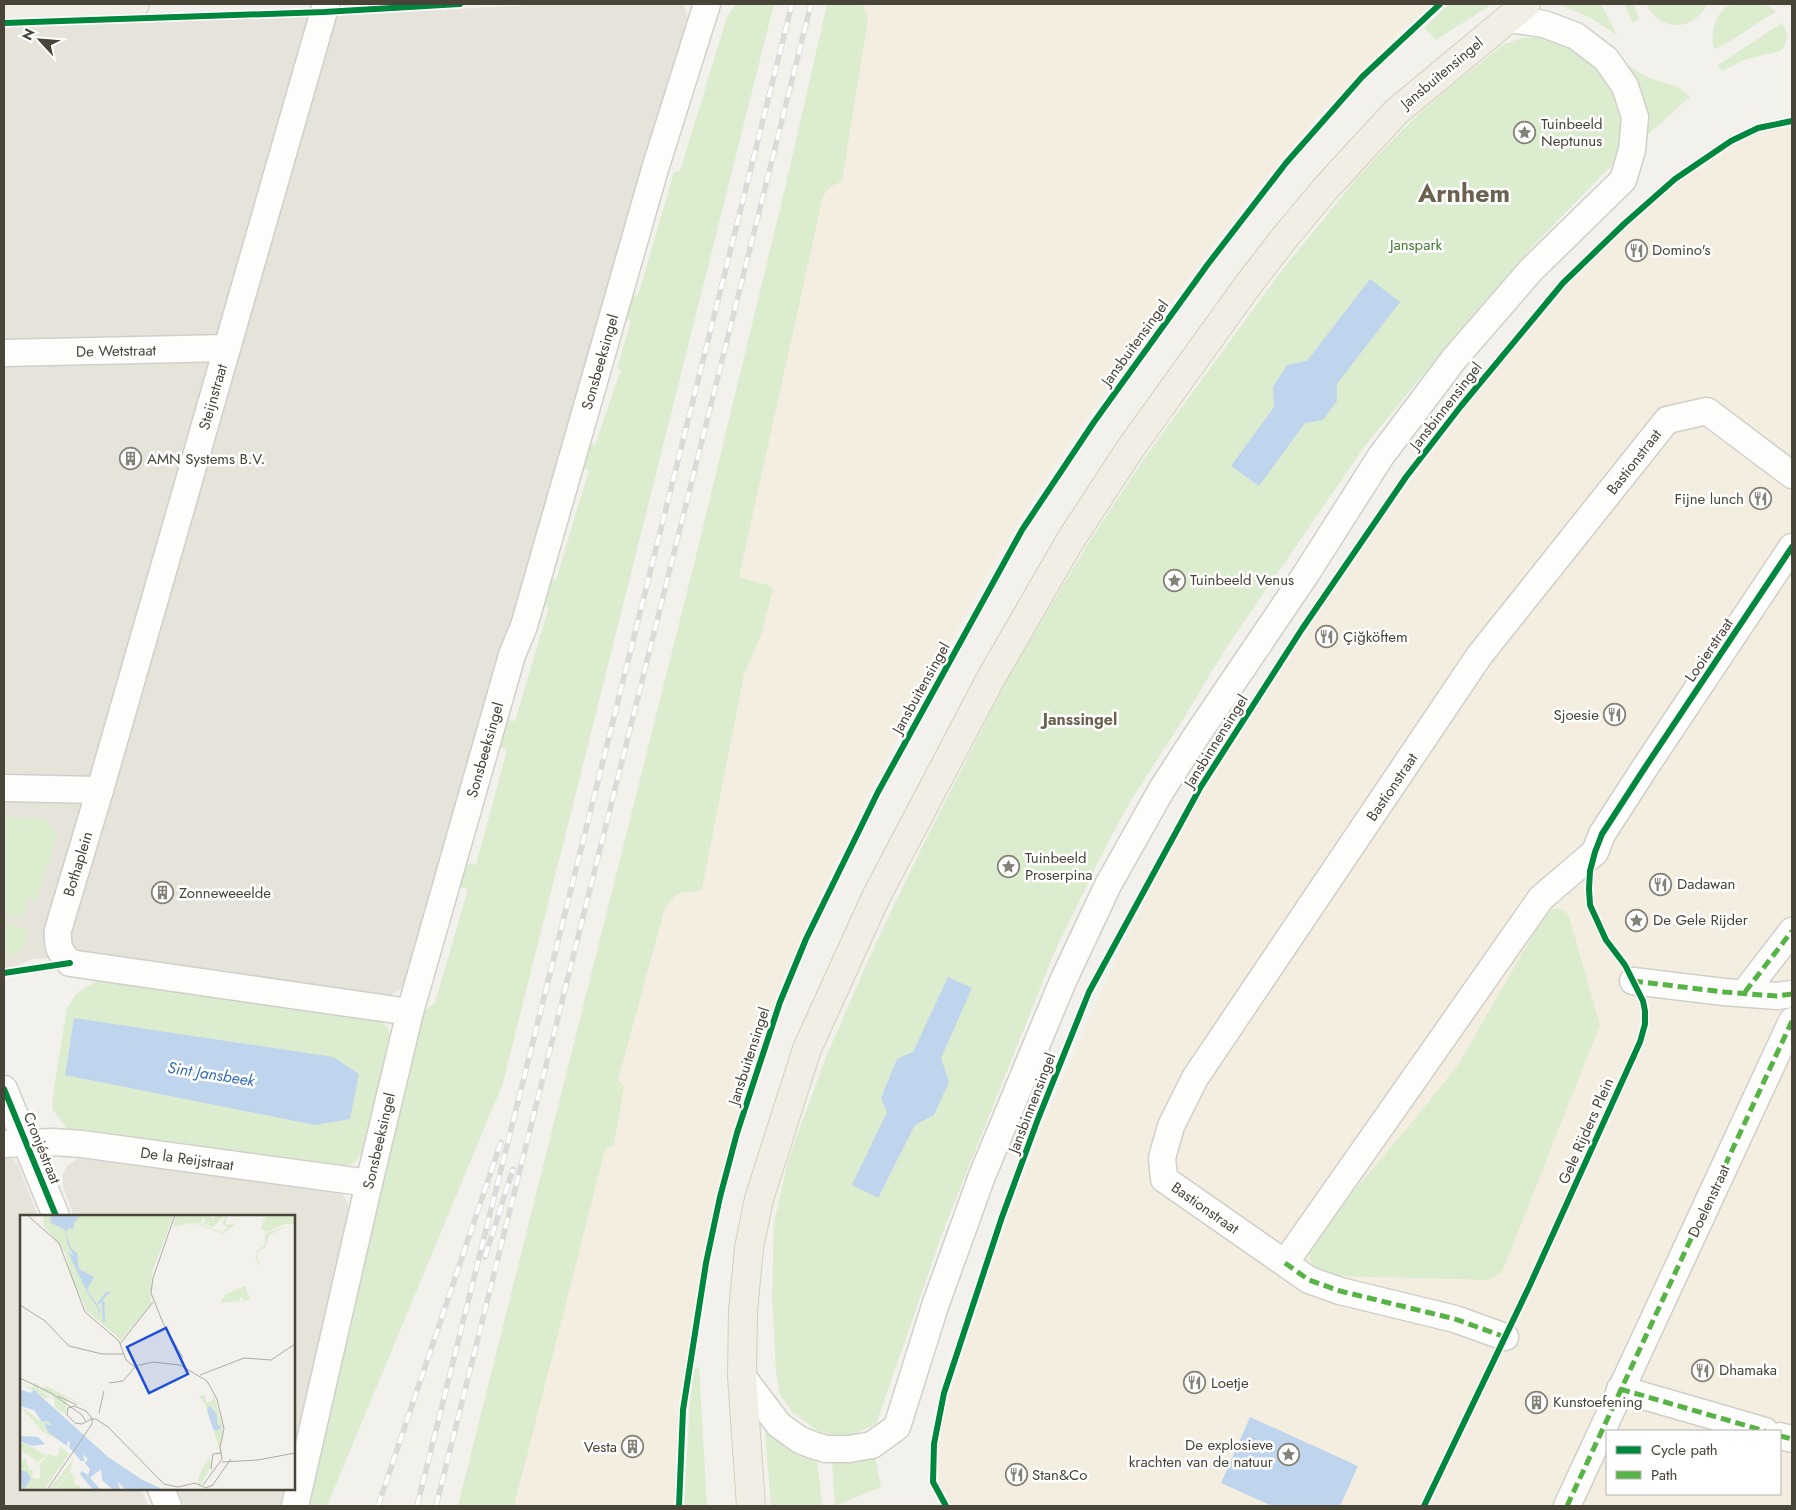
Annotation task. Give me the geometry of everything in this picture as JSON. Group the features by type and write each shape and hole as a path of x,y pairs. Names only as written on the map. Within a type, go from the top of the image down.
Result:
{"main road":[{"path":"4,8 134,4"},
{"name":"Jansbuitensingel","path":"751,1506 742,1376 744,1311 749,1248 759,1198 807,1049 876,897 991,678 1070,541 1130,450 1248,285 1326,188 1396,112 1517,12"}],"street":[{"name":"Steijnstraat","path":"100,790 326,4"},
{"name":"Sonsbeeksingel","path":"295,1506 410,1012 512,656 524,626 655,169 707,4"},
{"name":"Jansbinnensingel","path":"742,1376 780,1425 800,1440 813,1445 826,1449 849,1449 872,1445 897,1427 935,1306 982,1176 1063,981 1108,885 1165,784 1306,574 1381,456 1454,359 1531,270 1623,180 1632,150 1635,117 1626,86 1606,59 1576,36 1517,12"},
{"name":"De Wetstraat","path":"4,353 227,348"},
{"name":"Bastionstraat","path":"1285,1263 1164,1179 1162,1158 1171,1126 1195,1078 1480,656 1667,420 1707,410 1792,475"},
{"name":"Looierstraat","path":"1285,1263 1541,898 1595,852 1602,834 1792,547"},
{"path":"4,788 100,790"},
{"name":"Bothaplein","path":"100,790 58,930 58,944 61,954 70,964 410,1012"},
{"path":"1745,992 1792,932"},
{"path":"1634,980 1692,989 1777,996 1792,994"},
{"name":"Doelenstraat","path":"1567,1506 1792,1021"},
{"name":"Cronjéstraat","path":"4,1089 15,1143 55,1215"},
{"name":"De la Reijstraat","path":"15,1143 82,1144 369,1183"},
{"path":"1285,1263 1309,1280 1340,1291 1454,1319 1505,1337"},
{"path":"1623,1384 1762,1430"},
{"path":"161,1490 168,1506"}],"shaded area":[{"path":"546,4 682,4 687,13 689,23 515,627 504,635 406,979 401,989 385,999 88,956 32,959 20,965 4,969 4,28 352,15"},
{"path":"846,4 1431,4 1405,27 1321,112 1248,199 1142,341 1061,455 1023,515 995,561 900,732 835,863 776,994 747,1086 722,1173 705,1244 678,1418 674,1506 463,1506"},
{"path":"1777,123 1792,124 1792,1506 951,1506 939,1485 937,1474 938,1438 942,1417 1009,1214 1051,1105 1122,945 1178,836 1211,779 1336,586 1395,502 1492,372 1587,265 1665,192 1700,163 1726,146 1767,125"},
{"path":"4,1154 10,1156 18,1165 38,1215 20,1215 20,1490 141,1490 148,1506 4,1506"},
{"path":"89,1156 337,1190 344,1196 350,1213 295,1452 295,1215 74,1215 63,1186 63,1175 67,1166 77,1159"},
{"path":"177,1490 286,1490 282,1506 184,1506"}],"green space":[{"path":"736,4 774,4 503,1083 327,1506 305,1506 419,1015 435,1003 468,889 459,886 466,864 476,865 507,750 498,746 507,720 515,721 549,607 541,604 547,578 556,580 589,470 579,467 585,443 595,445 621,370 617,369 631,321 622,317 629,294 638,296 674,172 680,171 727,17"},
{"path":"827,4 863,4 868,19 842,181 830,187 823,196 739,577 768,585 773,590 761,635 744,674 702,889 678,894 664,911 618,1080 624,1087 614,1145 605,1150 514,1506 458,1506 695,560 787,180"},
{"path":"1449,4 1492,4 1436,40 1424,28"},
{"path":"1558,4 1601,4 1617,35 1591,18"},
{"path":"1624,4 1634,4 1639,18 1633,23"},
{"path":"1646,4 1707,4 1694,20 1686,24 1677,25 1668,24 1660,20"},
{"path":"1731,4 1766,4 1776,12 1714,49 1713,30 1715,23 1721,12"},
{"path":"1782,23 1788,35 1784,47 1780,51 1744,60 1722,71 1718,65"},
{"name":"Janspark","path":"1549,37 1593,59 1624,104 1624,136 1616,161 1530,249 1452,339 1364,447 1226,648 1133,797 1109,840 1055,951 945,1226 876,1424 854,1434 835,1436 818,1431 792,1412 780,1394 776,1371 772,1296 774,1222 789,1157 826,1057 871,954 917,857 1010,674 1089,542 1146,456 1282,270 1357,178 1408,124 1445,91 1504,44 1523,38"},
{"path":"1617,57 1645,76 1678,87 1690,97 1645,137"},
{"path":"4,817 45,818 57,834 37,901 28,899 23,919 4,914"},
{"path":"1552,909 1561,909 1569,916 1600,1025 1502,1272 1489,1280 1341,1276 1321,1271 1312,1263 1310,1258 1310,1243 1458,1065 1545,914"},
{"path":"4,923 29,930 22,949 4,958"},
{"path":"103,977 377,1018 388,1028 390,1038 365,1150 354,1163 339,1169 78,1135 66,1127 52,1109 67,1008 77,993","holes":["74,1018 354,1098 350,1118 65,1075"]},
{"path":"699,1367 707,1506 684,1506 690,1401 694,1370"},
{"path":"765,1432 785,1447 817,1458 822,1504 820,1506 771,1506"},
{"path":"875,1455 881,1487 835,1506 832,1461"}],"water":[{"path":"1370,279 1400,302 1337,384 1337,401 1323,420 1305,423 1259,486 1231,466 1274,407 1273,387 1287,365 1307,361"},
{"path":"948,977 972,988 941,1058 949,1082 934,1115 915,1125 878,1198 852,1185 887,1112 881,1098 897,1059 913,1052"},
{"name":"Sint Jansbeek","path":"74,1018 333,1057 359,1074 350,1119 315,1125 65,1075"},
{"path":"1250,1417 1358,1466 1340,1506 1272,1506 1221,1483"}],"railway":[{"path":"417,1506 792,4"},
{"path":"436,1506 811,4"},
{"path":"378,1506 501,1142"},
{"path":"485,1257 513,1169"}],"marked path":[{"path":"1745,992 1792,931"},
{"path":"1633,981 1724,992 1777,996 1792,994"},
{"path":"1567,1506 1792,1021"},
{"path":"1285,1263 1309,1280 1340,1291 1455,1319 1505,1337"},
{"path":"1620,1389 1762,1430"},
{"path":"1781,1436 1792,1439"}],"cycle path":[{"path":"4,23 324,12 460,4"},
{"path":"679,1506 683,1410 706,1263 720,1197 737,1133 780,1002 806,939 878,792 1022,530 1094,422 1208,264 1286,163 1362,77 1440,4"},
{"path":"946,1506 933,1482 934,1444 944,1393 1002,1217 1038,1119 1089,992 1200,788 1302,629 1406,477 1461,406 1563,283 1624,224 1675,179 1731,141 1758,128 1792,121"},
{"name":"Gele Rijders Plein","path":"1424,1506 1529,1287 1640,1042 1645,1024 1643,1001 1625,965 1606,940 1590,905 1590,871 1595,852 1602,834 1792,547"},
{"path":"4,973 70,963"},
{"path":"4,1089 56,1215"}],"place":[{"name":"Tuinbeeld Neptunus","path":"1525,133"},
{"name":"Domino's","path":"1636,250"},
{"name":"AMN Systems B.V.","path":"131,459"},
{"name":"Fijne lunch","path":"1760,499"},
{"name":"Tuinbeeld Venus","path":"1174,580"},
{"name":"Çiğköftem","path":"1327,637"},
{"name":"Sjoesie","path":"1615,715"},
{"name":"Tuinbeeld Proserpina","path":"1009,867"},
{"name":"Dadawan","path":"1661,884"},
{"name":"Zonneweeelde","path":"163,893"},
{"name":"De Gele Rijder","path":"1637,920"},
{"name":"Dhamaka","path":"1703,1370"},
{"name":"Loetje","path":"1195,1383"},
{"name":"Kunstoefening","path":"1537,1402"},
{"name":"Vesta","path":"633,1447"},
{"name":"De explosieve krachten van de natuur","path":"1289,1454"},
{"name":"Stan&Co","path":"1016,1475"}],"district":[{"name":"Arnhem","path":"1464,193"},
{"name":"Janssingel","path":"1080,719"}]}
